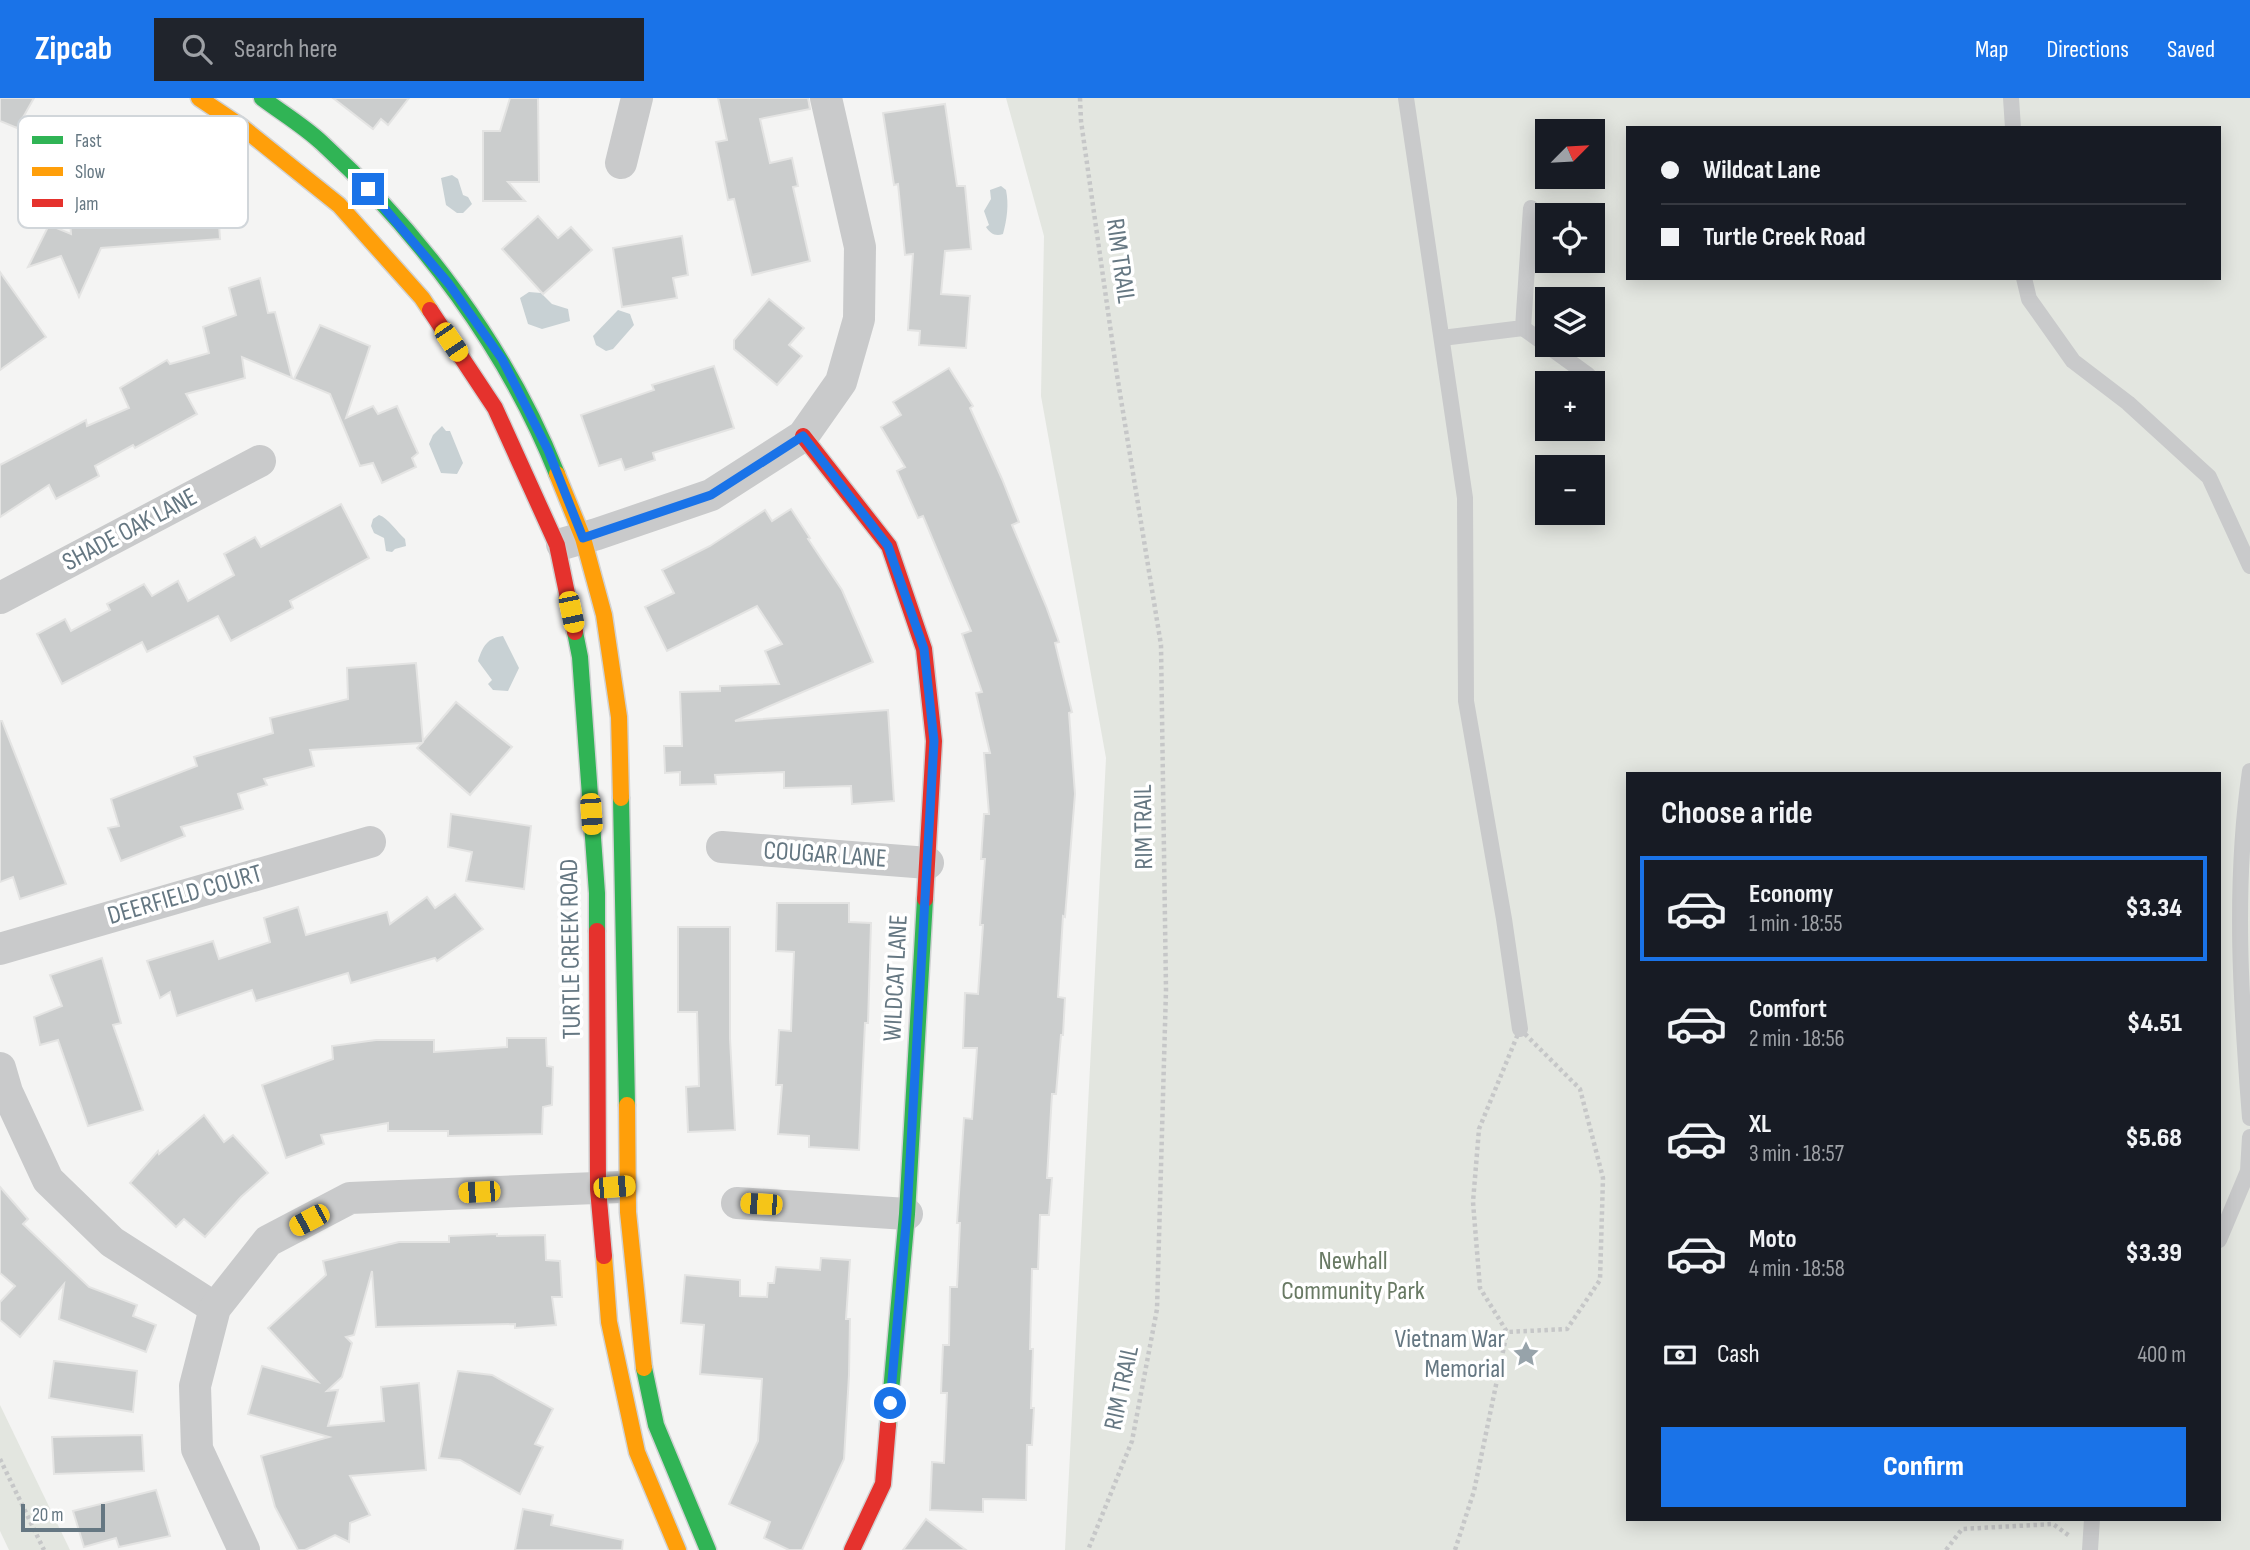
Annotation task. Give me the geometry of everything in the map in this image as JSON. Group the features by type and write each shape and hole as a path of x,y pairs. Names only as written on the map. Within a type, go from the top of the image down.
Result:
{"street":[{"name":"TURTLE CREEK ROAD","path":"199,98 226,116"},
{"path":"621,163 637,98"},
{"path":"570,542 711,495 803,436 841,382 859,319 860,247 826,98"},
{"name":"TURTLE CREEK ROAD","path":"265,99 320,141 384,205 449,284 502,359 548,450 570,542 596,879 598,1189 609,1322 637,1452 678,1550"},
{"path":"248,120 265,99"},
{"name":"TURTLE CREEK ROAD","path":"248,132 340,205 422,298 495,408 570,542 604,615 619,717 628,1212 642,1358 656,1425 708,1550"},
{"name":"WILDCAT LANE","path":"803,436 888,546 924,649 934,741 907,1213 883,1484 852,1550"},
{"name":"SHADE OAK LANE","path":"0,598 260,461"},
{"name":"DEERFIELD COURT","path":"0,949 370,842"},
{"name":"COUGAR LANE","path":"722,847 928,863"},
{"path":"0,1068 7,1092 48,1180 111,1242 215,1308"},
{"path":"244,1550 197,1449 195,1386 215,1308 268,1241 350,1198 629,1186"},
{"path":"737,1203 907,1213"}],"lane":[{"path":"1406,98 1465,498 1466,701 1520,1029"},
{"path":"2011,98 2012,126"},
{"path":"1523,328 1531,208"},
{"path":"2024,280 2029,299 2073,361 2128,403 2209,477 2250,566"},
{"path":"1441,338 1523,328 1582,371"},
{"path":"2250,771 2243,816 2240,885 2243,1034 2250,1118"},
{"path":"2221,1235 2248,1171 2250,1137"},
{"path":"2085,1547 2092,1521"}],"path":[{"name":"RIM TRAIL","path":"1080,98 1117,375 1161,645 1166,990 1157,1309 1132,1441 1088,1550"},
{"path":"1455,1550 1475,1491 1507,1332 1480,1289 1473,1202 1479,1129 1520,1029 1580,1089 1603,1178 1600,1280 1567,1329 1507,1332"},
{"path":"0,1459 44,1550"},
{"path":"1947,1550 1962,1530 2053,1524 2085,1547"}],"green space":[{"name":"Newhall Community Park","path":"1006,98 2250,98 2250,1550 1065,1550 1106,758 1041,396 1044,236"},
{"path":"0,1405 70,1550 9,1550 0,1531"}],"shaded area":[{"path":"452,175 458,179 463,195 468,197 472,204 463,213 457,213 446,205 441,178"},
{"path":"1001,186 1006,190 1007,212 1003,234 998,235 991,233 986,227 989,225 984,211 991,199 990,190"},
{"path":"529,292 541,293 552,304 568,309 570,321 542,329 528,324 520,298"},
{"path":"618,310 630,314 634,325 613,349 606,351 596,345 593,336"},
{"path":"442,426 446,431 450,431 463,463 457,474 441,473 429,444"},
{"path":"379,515 405,539 406,546 392,552 386,551 384,538 374,533 371,526 373,519"},
{"path":"503,636 519,668 508,691 493,690 488,684 492,680 478,661 486,644"}],"building":[{"path":"0,98 34,98 24,116 18,116 17,128 0,121"},
{"path":"333,98 409,98 388,125 381,119 373,129"},
{"path":"510,98 538,98 539,182 508,182 525,201 483,201 483,131 500,131"},
{"path":"718,98 808,98 810,109 760,119 770,163 792,158 798,186 793,187 810,261 752,275 734,199 728,200 716,142 727,140"},
{"path":"945,104 957,186 965,186 971,249 945,251 941,294 970,296 966,348 919,345 920,331 908,330 913,254 905,255 898,184 894,185 883,113"},
{"path":"538,216 558,238 571,227 592,250 543,294 502,249"},
{"path":"48,228 57,228 71,234 71,228 219,228 220,239 101,248 79,297 61,256 28,267"},
{"path":"682,236 688,275 673,278 677,298 622,307 613,248"},
{"path":"0,272 46,337 0,370"},
{"path":"260,278 268,313 275,312 292,378 242,357 245,378 186,394 197,414 135,448 133,445 95,466 99,476 56,499 49,485 0,517 0,465 86,420 87,426 129,408 120,388 167,360 170,364 209,353 203,327 236,315 229,288"},
{"path":"769,299 804,328 789,345 802,356 777,385 734,349 734,340"},
{"path":"320,325 370,346 346,418 373,406 378,414 397,406 418,453 412,458 416,467 382,483 373,463 360,466 330,394 294,379"},
{"path":"714,366 734,428 653,453 655,460 625,470 621,459 599,466 581,415 654,390 652,385"},
{"path":"949,368 973,406 970,408 1019,522 1012,525 1059,642 1055,643 1072,712 1069,713 1075,794 1058,997 1065,998 1063,1035 1056,1094 1052,1094 1047,1178 1052,1178 1049,1215 1040,1215 1038,1269 1032,1269 1030,1349 1033,1349 1031,1408 1034,1408 1032,1445 1027,1445 1026,1500 983,1499 983,1512 930,1510 932,1462 944,1463 947,1393 941,1393 943,1345 949,1345 950,1287 957,1287 960,1223 957,1223 964,1118 972,1119 977,1048 963,1048 965,993 978,994 985,859 981,859 984,814 989,814 984,753 990,753 976,693 982,692 962,634 971,631 923,516 918,518 897,471 905,467 881,427 901,415 893,402"},
{"path":"341,504 369,558 290,601 293,608 231,641 218,616 147,652 142,642 62,684 37,634 65,619 71,631 110,610 107,604 144,584 152,596 178,581 188,601 234,575 224,554 255,537 261,547"},
{"path":"791,509 842,590 873,662 735,721 888,710 894,801 852,804 851,786 784,788 784,772 715,775 716,784 680,785 680,772 665,773 664,746 682,746 680,692 720,691 720,686 779,684 765,651 782,644 757,606 667,651 645,607 674,593 662,570 710,546 765,510 772,521"},
{"path":"416,663 423,741 456,702 512,747 470,795 417,748 422,743 310,750 314,766 264,779 267,785 238,794 243,809 181,827 185,836 121,861 108,828 119,826 111,799 197,766 194,757 273,733 270,718 348,699 347,668"},
{"path":"0,721 66,884 20,899 13,877 0,882"},
{"path":"451,814 531,826 524,889 466,881 472,852 448,847"},
{"path":"455,894 483,929 437,961 435,958 351,983 348,973 256,1001 252,990 177,1016 170,992 160,998 147,961 213,941 219,959 270,942 264,918 298,907 306,935 387,912 390,924 427,897 435,908"},
{"path":"777,903 849,903 849,922 871,923 868,1023 865,1023 859,1150 809,1147 809,1136 778,1134 782,1085 776,1085 779,1030 791,1031 794,952 776,951"},
{"path":"678,927 730,927 730,1039 735,1130 688,1132 686,1087 699,1086 697,1012 678,1012"},
{"path":"102,958 121,1023 113,1025 143,1110 88,1126 58,1040 40,1045 34,1017 62,1006 50,975"},
{"path":"507,1038 546,1038 547,1066 553,1067 552,1105 543,1107 542,1134 448,1136 448,1131 388,1131 388,1123 321,1135 324,1144 286,1158 262,1085 333,1059 332,1046 376,1040 434,1040 434,1052 507,1047"},
{"path":"204,1115 224,1142 233,1135 268,1173 241,1197 205,1237 184,1219 176,1227 130,1183 158,1151 159,1154"},
{"path":"0,1187 28,1219 23,1224 89,1287 137,1305 133,1316 156,1325 146,1352 59,1319 64,1284 20,1337 0,1320 0,1302 15,1286 0,1273"},
{"path":"545,1235 546,1260 560,1261 562,1297 552,1297 556,1325 515,1328 515,1324 376,1327 372,1271 354,1335 346,1337 352,1343 342,1377 327,1391 338,1390 328,1426 384,1421 381,1387 419,1383 426,1470 350,1476 370,1515 350,1523 349,1542 335,1535 305,1550 298,1550 275,1507 261,1456 329,1437 248,1414 262,1366 318,1382 268,1328 326,1275 323,1261 399,1242 449,1242 449,1236"},
{"path":"821,1258 850,1260 846,1319 850,1319 849,1375 844,1459 802,1550 789,1550 764,1538 770,1522 729,1504 758,1441 762,1379 700,1374 704,1325 681,1323 685,1275 740,1280 740,1296 767,1297 768,1283 774,1283 776,1267 820,1270"},
{"path":"54,1361 137,1371 133,1412 49,1398"},
{"path":"458,1371 492,1375 553,1409 535,1444 543,1447 520,1494 460,1460 439,1458"},
{"path":"142,1435 144,1471 54,1474 52,1437"},
{"path":"156,1490 170,1536 119,1547 116,1538 84,1547 73,1511"},
{"path":"523,1509 553,1515 551,1525 623,1540 622,1550 515,1550"},
{"path":"926,1519 966,1550 903,1550"}],"traffic: fast":[{"path":"262,98 322,143 358,178 427,254 487,338 537,427 557,474"},
{"path":"575,632 580,657 597,893 597,931"},
{"path":"621,798 627,1105"},
{"path":"888,1425 907,1214 925,899"},
{"path":"644,1368 656,1425 708,1550"}],"traffic: slow":[{"path":"199,98 226,116"},
{"path":"248,132 339,205 430,310"},
{"path":"557,474 583,538 604,615 619,717 621,798"},
{"path":"627,1105 628,1212 644,1368"},
{"path":"604,1256 609,1322 637,1452 678,1550"}],"traffic: jam":[{"path":"430,310 495,408 557,545 575,632"},
{"path":"803,436 889,546 924,649 934,741 925,899"},
{"path":"597,931 598,1189 604,1256"},
{"path":"852,1550 883,1484 888,1425"}],"place":[{"name":"Vietnam War Memorial","path":"1526,1354"}],"route":[{"path":"368,189 449,284 502,359 548,450 583,538 711,495 803,436 888,546 924,649 934,741 907,1213 890,1403"}]}
